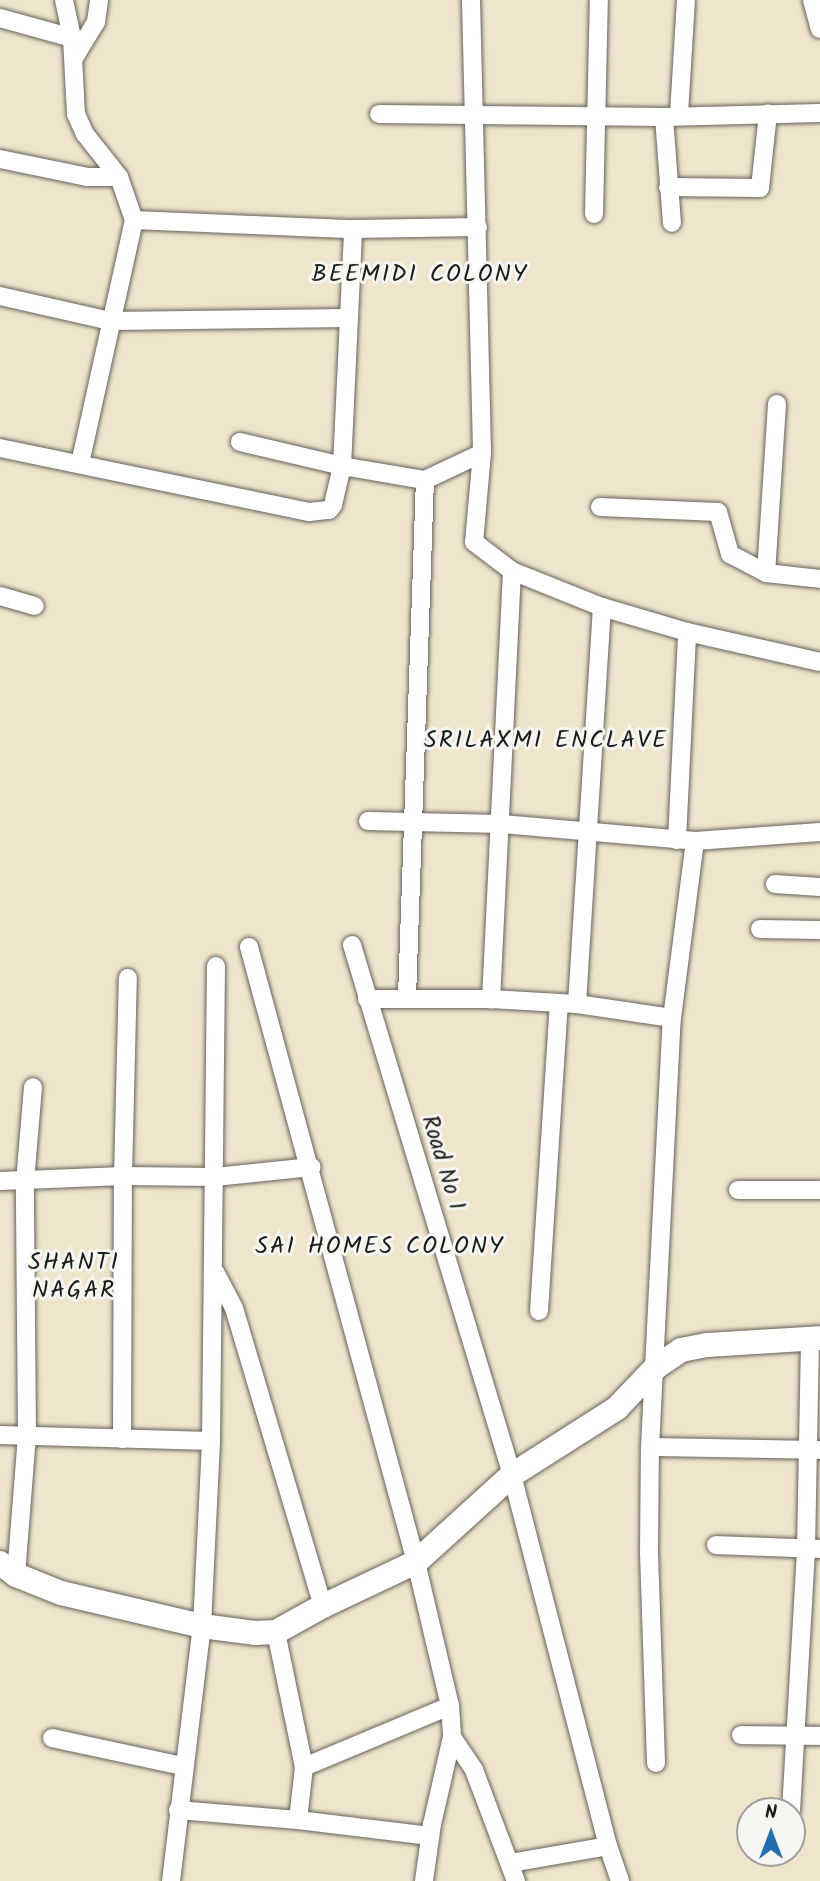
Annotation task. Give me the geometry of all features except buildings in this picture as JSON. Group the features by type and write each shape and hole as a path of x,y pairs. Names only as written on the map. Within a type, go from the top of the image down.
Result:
{"street":[{"path":"64,0 72,38 76,114 85,134 119,177 134,220 80,463"},
{"path":"74,58 96,22 99,0"},
{"path":"471,0 482,453 474,542 512,571 602,607 687,632 820,662"},
{"path":"594,214 599,0"},
{"path":"672,223 668,187 672,116 686,0"},
{"path":"812,0 820,29"},
{"path":"0,18 72,38"},
{"path":"668,187 760,188 768,113"},
{"path":"379,114 474,117 820,113"},
{"path":"0,159 88,177 119,177"},
{"path":"134,220 353,229 478,227"},
{"path":"0,448 321,513 333,505 342,466 353,229"},
{"path":"0,296 110,321 348,318"},
{"path":"766,573 777,404"},
{"path":"240,442 342,466 425,480 482,453"},
{"path":"407,997 425,480"},
{"path":"600,507 718,512 730,554 766,573 820,579"},
{"path":"491,999 502,824 512,571"},
{"path":"0,596 35,606"},
{"path":"539,1311 568,1005 588,833 602,607"},
{"path":"656,1763 649,1553 650,1447 672,1018 686,840 687,632"},
{"path":"368,821 502,824 686,840 820,832"},
{"path":"775,884 820,887"},
{"path":"760,929 820,930"},
{"name":"Road No 1","path":"352,945 512,1475 608,1846 620,1881"},
{"path":"250,947 416,1562 450,1706 453,1737 430,1836 424,1881"},
{"path":"171,1881 202,1626 211,1441 216,966"},
{"path":"122,1439 123,1176 128,978"},
{"path":"367,999 491,999 672,1018"},
{"path":"33,1087 25,1182 27,1435 8,1569 61,1593 202,1626 255,1633 276,1632 323,1606 416,1562 512,1475 617,1408 656,1367 681,1350 706,1345 815,1338 813,1549 801,1641 792,1797"},
{"path":"0,1181 123,1176 215,1177 311,1167"},
{"path":"738,1190 820,1190"},
{"path":"214,1269 234,1308 323,1606"},
{"path":"0,1435 211,1441"},
{"path":"650,1447 815,1450"},
{"path":"716,1545 813,1549"},
{"path":"276,1632 304,1767 298,1820"},
{"path":"801,1641 820,1643"},
{"path":"304,1767 450,1706"},
{"path":"741,1735 820,1736"},
{"path":"453,1737 474,1770 516,1881"},
{"path":"52,1738 183,1766"},
{"path":"178,1810 298,1820 430,1836"},
{"path":"510,1863 608,1846"},
{"path":"620,1881 631,1881"}],"district":[{"name":"BEEMIDI COLONY","path":"420,275"},
{"name":"SRILAXMI ENCLAVE","path":"546,741"},
{"name":"SAI HOMES COLONY","path":"380,1247"},
{"name":"SHANTI NAGAR","path":"74,1277"}]}
